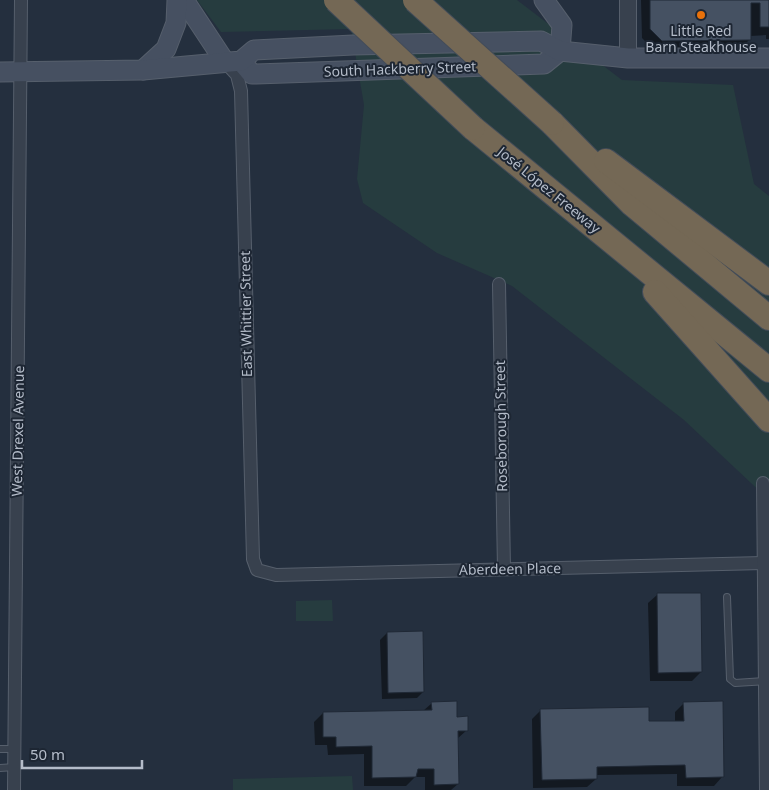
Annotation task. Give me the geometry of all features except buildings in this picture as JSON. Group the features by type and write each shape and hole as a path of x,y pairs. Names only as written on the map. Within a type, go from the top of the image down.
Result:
{"highway":[{"name":"José López Freeway","path":"336,0 473,128 769,370"},
{"path":"415,0 552,124 632,204 769,318"},
{"path":"552,124 658,198 769,283"},
{"path":"608,239 769,420"}],"main road":[{"path":"143,70 166,49 176,23 177,0"},
{"path":"184,0 233,61"},
{"path":"544,0 562,25 560,52"},
{"name":"South Hackberry Street","path":"0,72 143,70 233,61 251,50 353,45 542,41 560,52 628,58 769,58"},
{"name":"South Hackberry Street","path":"233,61 252,74 256,74 544,64 560,52"}],"street":[{"name":"West Drexel Avenue","path":"14,790 22,71 21,0"},
{"path":"628,0 628,58"},
{"name":"East Whittier Street","path":"233,61 240,91 253,559 257,570"},
{"name":"Roseborough Street","path":"498,284 504,569"},
{"path":"763,483 766,790"},
{"name":"Aberdeen Place","path":"257,570 276,575 763,563"}],"lane":[{"path":"727,597 730,679 735,683 766,681"},
{"path":"0,749 15,749"},
{"path":"0,768 15,767"}],"green space":[{"path":"197,0 517,0 622,80 733,85 754,184 769,196 769,500 684,420 512,286 437,253 363,203 357,179 364,105 351,29 221,32"},
{"path":"332,600 333,621 296,621 296,601"},
{"path":"352,776 353,790 233,790 233,779"}],"place":[{"name":"Little Red Barn Steakhouse","path":"701,15"}]}
